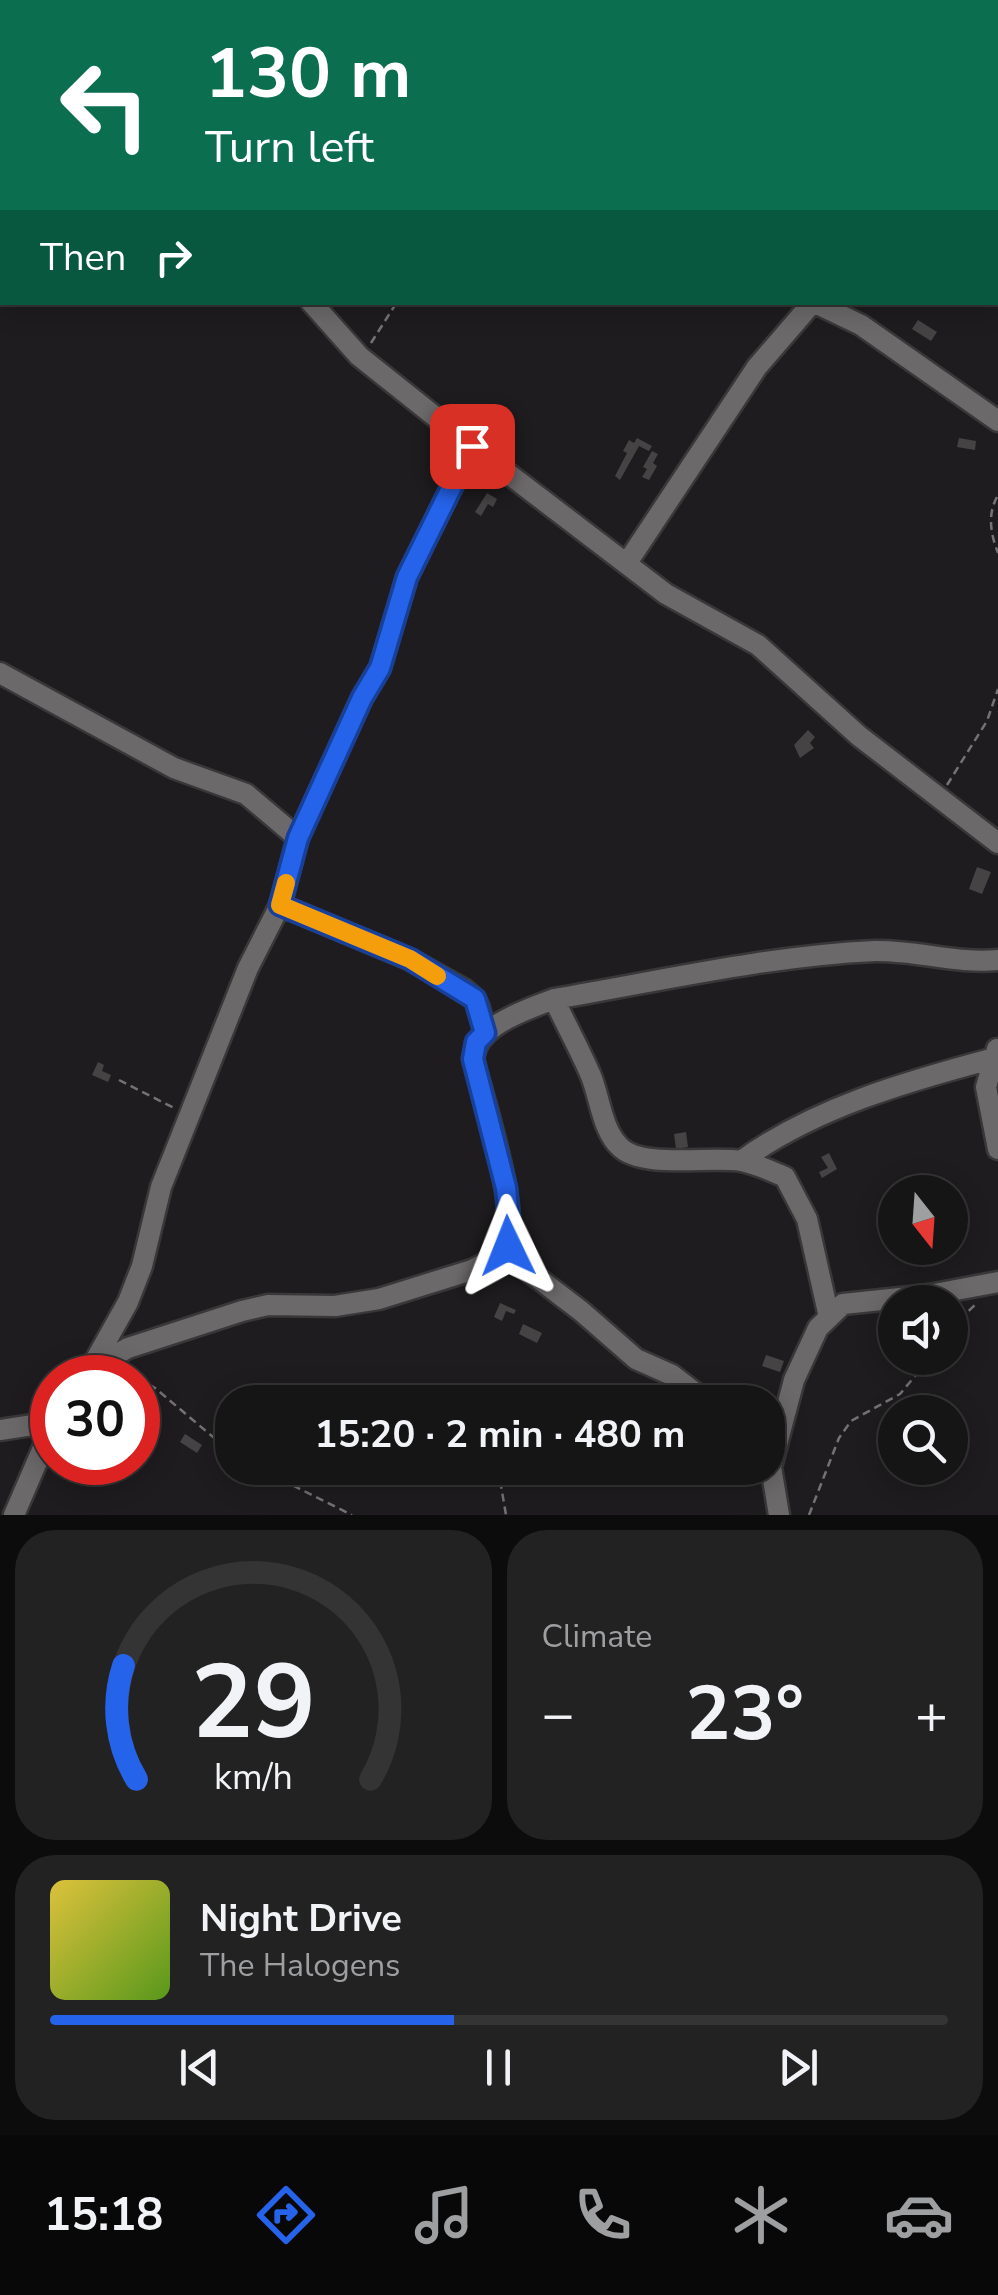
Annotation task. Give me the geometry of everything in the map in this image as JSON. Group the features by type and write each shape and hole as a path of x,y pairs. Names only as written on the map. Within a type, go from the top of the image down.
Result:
{"street":[{"path":"313,305 360,356 472,446 666,594 758,645 859,736 998,843"},
{"path":"627,563 757,368 807,305"},
{"path":"811,305 862,325 998,421"},
{"path":"97,1355 128,1302 142,1266 155,1206 248,968 280,905 298,838 362,698 380,668 407,577 472,446"},
{"path":"0,673 174,768 246,794 298,838"},
{"path":"280,905 410,959 464,990 475,999 485,1033"},
{"path":"117,1355 268,1304 335,1306 379,1299 472,1270 505,1253 511,1238 506,1188 473,1059 476,1042 485,1033 554,999 765,961 879,951 978,962 998,960"},
{"path":"554,999 591,1076 610,1134 622,1150 666,1160 741,1161 785,1178 811,1232 829,1317"},
{"path":"741,1161 795,1126 912,1080 995,1053"},
{"path":"995,1053 986,1086 998,1149"},
{"path":"505,1253 636,1359 685,1385"},
{"path":"785,1412 794,1380 818,1328 843,1304 929,1295 996,1282"},
{"path":"0,1430 30,1427"},
{"path":"14,1515 30,1477"},
{"path":"774,1485 779,1515"}],"path":[{"path":"360,356 396,305"},
{"path":"997,496 991,522 998,553"},
{"path":"938,799 987,721 998,688"},
{"path":"119,1080 189,1115"},
{"path":"968,1312 996,1282"},
{"path":"809,1515 840,1438 851,1421 900,1394 916,1375"},
{"path":"160,1392 215,1439"},
{"path":"290,1485 352,1515"},
{"path":"501,1485 506,1515"}],"building":[{"path":"918,320 937,332 931,341 912,329"},
{"path":"637,438 652,446 649,451 639,446 620,480 615,476 627,453 623,451 629,440 634,443"},
{"path":"959,438 976,441 975,450 957,447"},
{"path":"652,451 658,454 653,463 657,466 649,480 642,477 647,469 643,467"},
{"path":"487,493 497,499 493,507 488,504 481,516 475,512"},
{"path":"808,730 815,737 810,743 814,748 800,758 794,745"},
{"path":"977,867 991,872 982,894 969,889"},
{"path":"98,1062 104,1065 102,1071 111,1075 108,1082 92,1075"},
{"path":"686,1132 688,1147 676,1149 674,1134"},
{"path":"829,1153 837,1169 822,1178 819,1172 828,1168 821,1157"},
{"path":"500,1303 516,1310 514,1314 506,1311 502,1321 494,1317"},
{"path":"523,1324 542,1333 537,1343 519,1334"},
{"path":"766,1355 784,1361 780,1372 762,1366"},
{"path":"185,1434 202,1445 197,1453 180,1442"}],"slow traffic":[{"path":"286,883 280,905 410,959 437,976"}],"route":[{"path":"472,446 407,577 380,668 362,698 298,838 280,905 410,959 475,999 485,1033 476,1042 473,1059 506,1188 511,1238 508,1246"}]}
